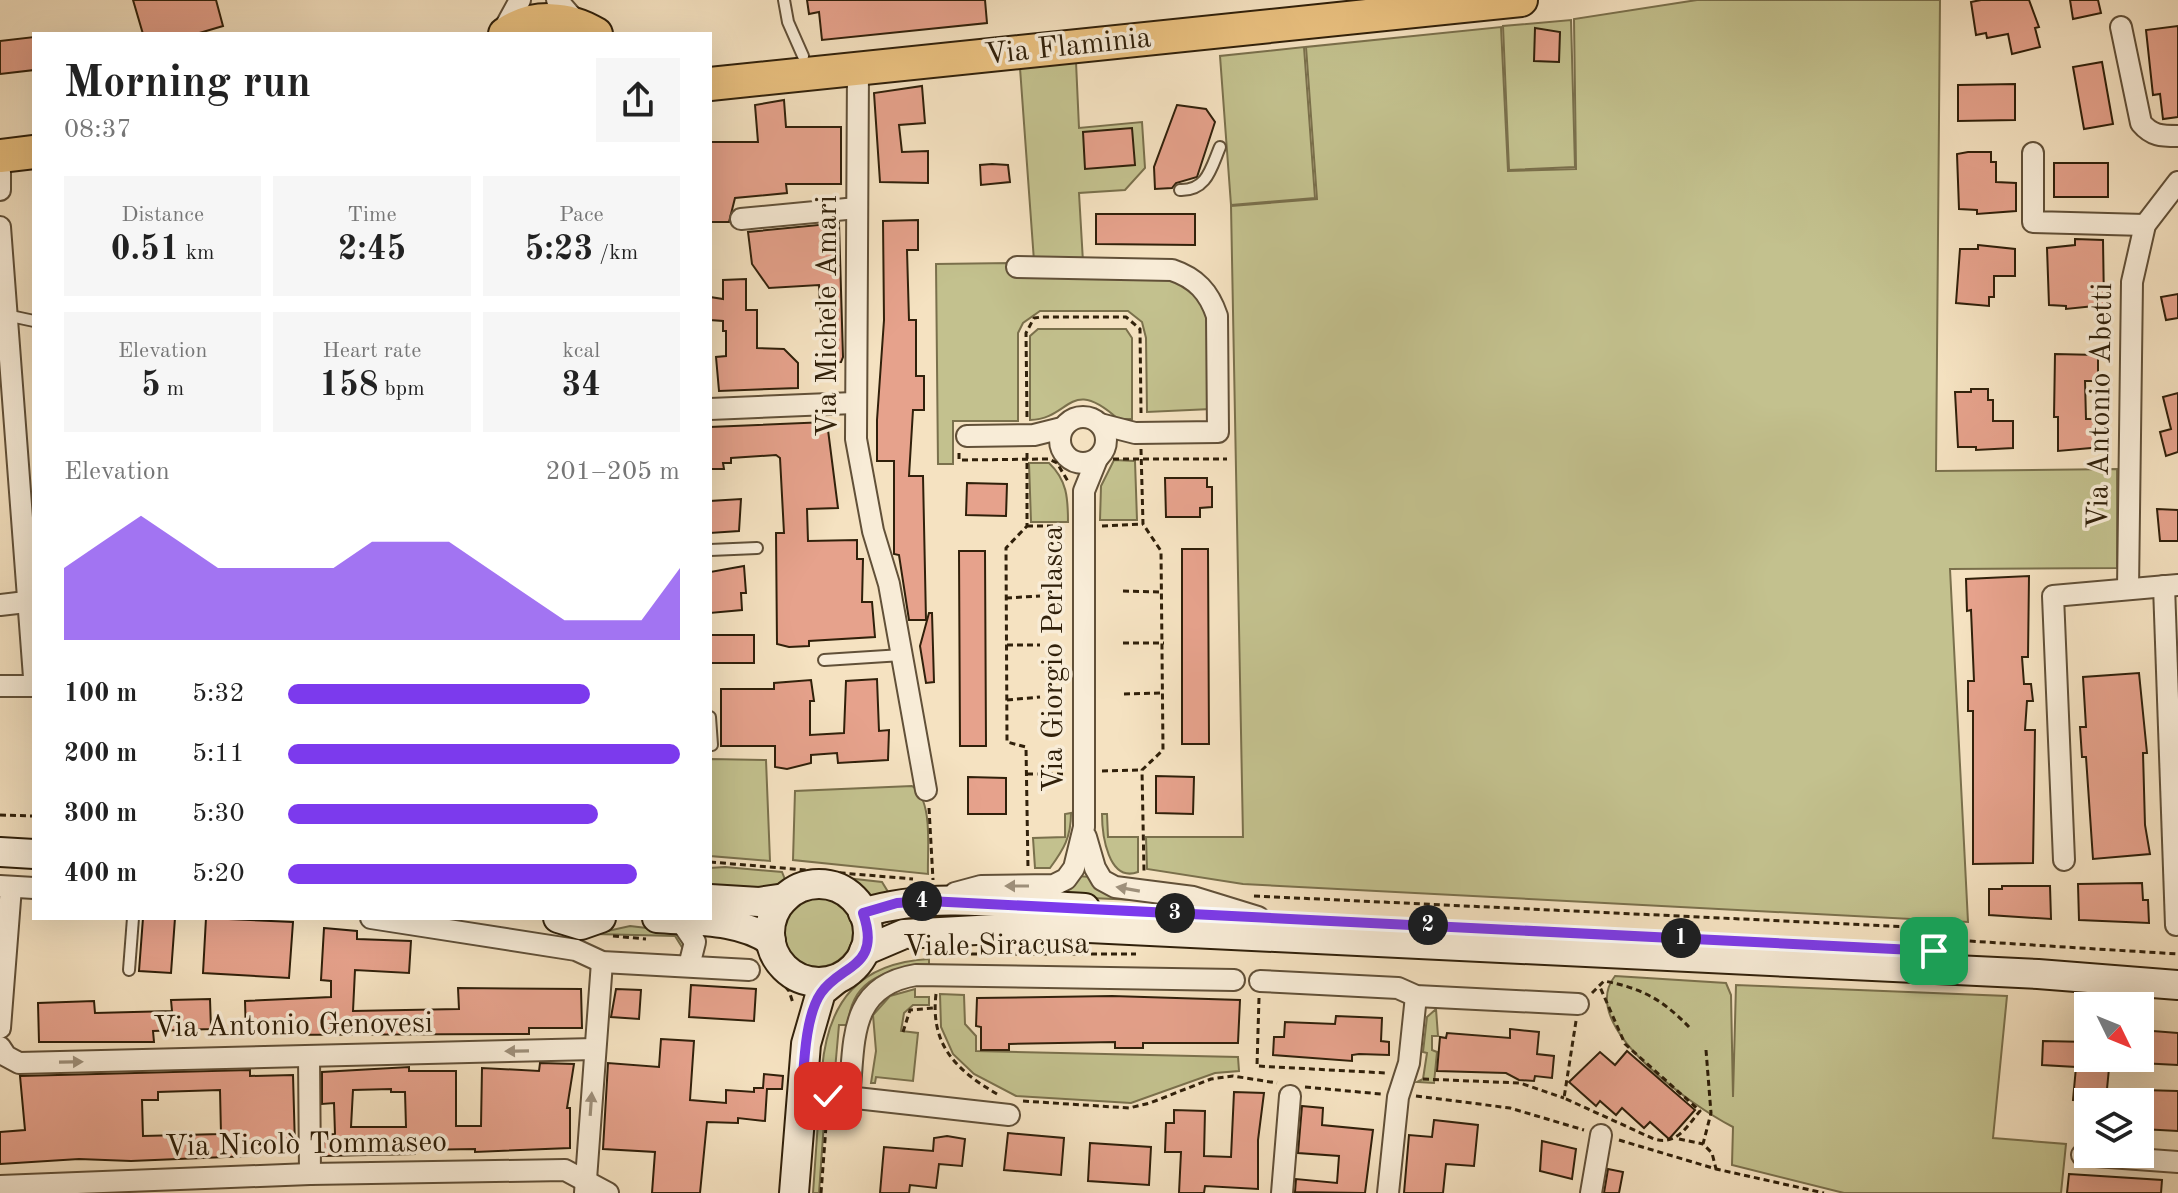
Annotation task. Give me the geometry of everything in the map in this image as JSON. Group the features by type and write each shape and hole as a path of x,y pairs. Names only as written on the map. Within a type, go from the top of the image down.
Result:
{"main road":[{"name":"Via Flaminia","path":"712,64 1377,0"},
{"name":"Via Flaminia","path":"712,84 1521,0"},
{"path":"507,32 544,20 587,29"},
{"path":"0,156 32,152"},
{"path":"0,834 32,835"},
{"path":"0,852 32,854"},
{"path":"717,912 785,898 803,887 823,884 851,896 863,913 868,932 864,951 854,968 821,992 806,1044"},
{"path":"863,913 930,890 1254,906 2178,967"},
{"path":"785,898 771,922 775,952 804,1008 806,1044 794,1193"},
{"path":"717,912 757,931 806,980 837,979"},
{"path":"565,920 581,925 597,920"},
{"path":"864,951 904,934 1048,926 2038,974 2178,985"}],"street":[{"path":"504,32 520,0"},
{"path":"557,0 587,29"},
{"path":"2121,27 2141,123 2159,136 2178,136"},
{"name":"Via Michele Amari","path":"858,68 856,439 873,531 889,584 926,790"},
{"path":"2033,153 2033,222 2145,225"},
{"path":"0,172 0,190"},
{"name":"Via Antonio Abetti","path":"2128,589 2132,282 2145,225 2178,182"},
{"path":"741,219 857,208"},
{"path":"0,227 8,484 32,658"},
{"path":"1017,267 1172,270 1189,275 1203,288 1217,316 1218,432 1139,434 1082,416 1064,445"},
{"path":"712,409 854,403"},
{"path":"1100,424 1106,434 1103,456"},
{"path":"967,436 1029,435 1064,445 1080,463 1103,456 1139,434"},
{"name":"Via Giorgio Perlasca","path":"1064,445 1078,491 1084,827 1095,868 1102,880 1115,887 1254,906"},
{"name":"Via Giorgio Perlasca","path":"1078,491 1103,456"},
{"path":"2064,860 2053,596 2171,585 2176,925"},
{"path":"0,605 26,602"},
{"path":"0,686 32,686"},
{"name":"Via Giorgio Perlasca","path":"930,890 1054,885 1066,879 1074,868 1084,827"},
{"path":"0,1028 6,887 32,888"},
{"path":"697,966 713,935 717,912"},
{"path":"384,920 570,949 602,962 749,970"},
{"path":"669,920 695,942 697,966"},
{"path":"586,1187 602,962"},
{"name":"Viale Siracusa","path":"849,1099 860,1013 870,995 897,978 916,975 1234,980"},
{"path":"1260,981 1398,988 1416,996 1578,1004"},
{"path":"1388,1193 1398,1097 1409,1063 1416,996"},
{"name":"Via Antonio Genovesi","path":"0,1047 6,1056 19,1063 595,1049"},
{"path":"309,1056 310,1174"},
{"path":"802,1092 849,1099 1012,1106"},
{"path":"1282,1193 1290,1096"},
{"path":"1591,1193 1601,1135"},
{"path":"2154,1160 2178,1162"},
{"name":"Via Nicolò Tommaseo","path":"3,1188 310,1174 346,1183 565,1170 586,1187 608,1193"}],"lane":[{"path":"784,0 788,22 803,56"},
{"path":"1180,190 1198,188 1206,181 1220,147"},
{"path":"3,316 32,321"},
{"path":"712,550 757,548"},
{"path":"824,660 902,655"},
{"path":"129,970 133,920"}],"path":[{"path":"1028,873 1026,747 1007,742 1006,548 1027,526 1028,325 1042,317 1126,317 1140,329 1139,434 1143,524 1161,551 1163,750 1142,770 1099,771"},
{"path":"967,436 959,436 959,460 1049,459 1057,463 1078,491"},
{"path":"1103,456 1227,459"},
{"path":"1070,534 1071,514"},
{"path":"1097,533 1097,526 1143,524"},
{"path":"1027,526 1070,526"},
{"path":"1123,591 1163,592"},
{"path":"1006,598 1040,596"},
{"path":"1123,643 1164,643"},
{"path":"1007,645 1040,645"},
{"path":"1124,694 1164,693"},
{"path":"1007,700 1040,697"},
{"path":"1142,770 1144,878"},
{"path":"1116,771 1116,777"},
{"path":"1027,774 1051,776 1073,773"},
{"path":"926,790 933,842 930,890"},
{"path":"0,815 32,816"},
{"path":"712,862 930,890 946,878"},
{"path":"1254,906 1933,928 1952,940 2178,954"},
{"path":"1260,981 1257,1066 1389,1073"},
{"path":"1564,1098 1578,1004 1604,981 1634,987 1667,1005 1689,1027"},
{"path":"1600,987 1625,1044 1700,1111 1677,1138"},
{"path":"937,988 934,1008 939,1042 953,1063 1012,1106 1129,1108 1211,1079"},
{"path":"903,1032 910,1010 934,1008"},
{"path":"1703,1144 1711,1113 1706,1050"},
{"path":"1418,1080 1520,1083 1564,1098 1662,1142 1677,1138 1703,1144 1712,1153 1716,1169"},
{"path":"821,1193 826,1121 840,1121"}],"shaded area":[{"path":"1697,0 1940,0 1936,471 2117,469 2117,568 1950,569 1968,922 1243,884 1147,869 1146,837 1243,837 1231,206 1317,199 1306,47 1501,27 1508,171 1576,169 1574,19"},
{"path":"1571,20 1575,167 1509,170 1503,26"},
{"path":"1304,47 1315,198 1231,205 1220,56"},
{"path":"1076,62 1079,128 1142,122 1145,168 1125,190 1079,193 1083,262 1034,261 1020,68"},
{"path":"1011,263 1013,277 1169,276 1198,294 1211,320 1211,409 1147,412 1146,338 1142,322 1128,311 1040,311 1023,323 1018,333 1018,421 953,421 953,464 938,464 936,264"},
{"path":"1038,329 1126,329 1132,338 1132,419 1118,419 1102,406 1089,400 1079,400 1044,418 1030,420 1030,336"},
{"path":"1114,460 1135,461 1137,520 1100,520 1101,486"},
{"path":"1029,463 1049,463 1060,476 1067,497 1068,522 1031,522"},
{"path":"712,759 766,760 770,861 712,856"},
{"path":"912,786 924,802 928,874 793,860 795,791"},
{"path":"1071,813 1068,836 1059,855 1050,868 1035,868 1033,838 1065,837 1065,814"},
{"path":"1102,814 1107,814 1108,837 1138,837 1138,872 1128,873 1113,864 1105,844"},
{"path":"712,868 782,872 786,882 769,890 712,887"},
{"path":"1076,876 1092,877 1159,901 1022,895"},
{"path":"837,877 882,882 890,895 870,895"},
{"path":"818,897 843,907 853,932 843,957 818,967 793,957 783,932 793,907"},
{"path":"630,926 680,932 688,948 683,949 675,936 594,934"},
{"path":"929,959 929,967 887,973 865,986 856,996 848,1025 839,1025 835,1070 822,1069 831,1024 852,990 884,968"},
{"path":"1615,976 1726,983 1731,995 1733,1097 1736,985 2007,996 1993,1138 2066,1144 2061,1193 1844,1193 1732,1165 1733,1127 1668,1084 1624,1040 1611,1018 1607,996"},
{"path":"915,989 915,997 929,997 929,1005 913,1005 904,1013 901,1031 918,1033 913,1081 876,1077 875,1083 871,1083 876,1051 873,1015 890,996"},
{"path":"940,994 964,995 965,1024 976,1036 976,1051 1238,1057 1239,1071 1215,1073 1131,1103 1016,1096 974,1074 953,1054 941,1027"},
{"path":"1436,1009 1438,1036 1432,1036 1432,1050 1437,1052 1434,1083 1417,1082 1423,1079 1427,1053 1423,1052 1427,1017"},
{"path":"818,1122 824,1122 819,1193 813,1193"}],"building":[{"path":"133,0 216,0 223,26 203,32 142,32"},
{"path":"807,0 985,0 987,23 822,40 819,12 809,14"},
{"path":"2029,0 2039,27 2035,28 2040,47 2012,54 2008,34 1987,38 1986,33 1976,35 1971,2"},
{"path":"2070,0 2098,0 2101,13 2073,19"},
{"path":"2178,26 2178,117 2163,119 2160,94 2153,95 2146,30"},
{"path":"1535,28 1560,32 1559,62 1534,61"},
{"path":"32,37 32,70 0,74 0,41"},
{"path":"2102,62 2113,124 2084,129 2073,67"},
{"path":"2015,84 2015,120 1958,121 1958,85"},
{"path":"922,86 925,123 899,125 902,152 928,151 928,183 880,182 874,93"},
{"path":"784,100 786,127 841,127 841,184 786,184 787,193 735,198 729,222 712,222 712,142 758,142 755,105"},
{"path":"1177,105 1206,109 1215,122 1197,177 1176,183 1172,188 1155,189 1154,167"},
{"path":"1132,128 1135,165 1085,169 1083,132"},
{"path":"1991,152 1991,162 1996,162 1996,182 2016,183 2016,211 1977,214 1977,210 1959,209 1957,154"},
{"path":"2054,163 2108,163 2108,197 2054,197"},
{"path":"980,165 1008,165 1010,182 981,185"},
{"path":"1096,214 1195,214 1195,245 1096,244"},
{"path":"918,220 918,250 907,250 909,320 916,320 916,376 924,376 924,410 913,410 909,476 923,476 926,620 909,620 899,555 894,554 894,461 877,461 877,420 884,320 883,221"},
{"path":"839,223 843,357 841,362 823,363 819,285 769,288 752,264 748,232"},
{"path":"2075,239 2103,240 2104,305 2066,309 2066,306 2049,305 2047,248 2075,245"},
{"path":"1978,245 2015,249 2015,276 1994,276 1994,297 1989,297 1989,306 1956,303 1960,249 1978,249"},
{"path":"746,279 746,310 757,310 757,348 784,349 798,363 798,388 719,391 716,357 726,356 726,331 723,331 723,321 712,320 712,297 723,299 723,280"},
{"path":"2178,294 2178,318 2166,320 2161,297"},
{"path":"2055,354 2098,355 2098,381 2085,381 2086,419 2102,419 2102,447 2058,451 2058,417 2054,417"},
{"path":"1971,389 1988,389 1988,400 1993,400 1993,421 2013,421 2013,448 1976,450 1976,447 1958,447 1955,392 1971,392"},
{"path":"2178,393 2178,452 2166,456 2160,432 2171,429 2163,397"},
{"path":"827,422 838,508 807,509 808,541 857,540 857,559 863,559 862,602 872,602 875,637 809,641 809,646 777,644 776,533 784,533 780,458 776,455 731,458 731,463 723,463 724,469 712,469 712,427"},
{"path":"1165,478 1207,478 1207,487 1212,487 1212,507 1200,508 1200,517 1166,517"},
{"path":"967,483 1007,484 1006,516 966,515"},
{"path":"741,499 739,531 712,533 712,501"},
{"path":"2157,509 2178,510 2178,541 2160,541"},
{"path":"1182,549 1208,549 1209,744 1182,744"},
{"path":"959,551 985,551 986,746 960,746"},
{"path":"744,566 746,593 741,593 742,610 712,613 712,572"},
{"path":"2029,576 2028,657 2022,657 2024,684 2031,684 2033,701 2027,701 2025,730 2035,730 2033,863 1973,864 1973,711 1968,711 1968,681 1974,681 1971,610 1967,611 1966,579"},
{"path":"929,613 932,613 934,682 926,683 920,646"},
{"path":"712,635 754,635 754,663 712,663"},
{"path":"2139,673 2147,753 2143,753 2145,825 2150,854 2093,859 2086,757 2082,757 2080,727 2086,727 2083,677"},
{"path":"877,679 879,731 889,730 888,760 838,763 837,753 811,755 811,763 787,769 775,767 775,746 721,746 721,689 774,689 774,683 811,680 814,701 810,701 810,735 844,733 846,681"},
{"path":"1156,776 1194,777 1193,814 1156,813"},
{"path":"968,777 1006,778 1006,814 968,814"},
{"path":"2142,883 2143,900 2148,900 2149,923 2079,920 2078,884"},
{"path":"2002,886 2050,886 2051,919 1989,915 1989,889 2002,889"},
{"path":"143,920 175,920 171,973 139,971"},
{"path":"206,920 293,922 289,978 203,973"},
{"path":"324,928 357,931 357,939 411,941 409,973 355,970 353,1011 459,1009 458,988 581,989 582,1028 529,1028 529,1034 246,1035 245,1001 331,997 331,981 321,980"},
{"path":"691,985 756,989 754,1021 689,1017"},
{"path":"616,989 641,990 639,1019 611,1017"},
{"path":"1112,996 1240,1000 1238,1043 1143,1043 1143,1048 1115,1048 1115,1042 1009,1044 1009,1050 981,1050 981,1027 976,1026 977,998"},
{"path":"210,999 211,1029 153,1031 154,1042 39,1042 38,1003 94,1001 95,1013 172,1011 171,1000"},
{"path":"1336,1016 1382,1018 1381,1041 1389,1042 1389,1055 1352,1055 1352,1061 1273,1055 1274,1037 1284,1037 1285,1022 1335,1024"},
{"path":"1510,1029 1539,1032 1537,1054 1554,1056 1552,1078 1535,1076 1534,1081 1519,1080 1506,1073 1437,1071 1440,1037 1446,1038 1447,1033 1510,1038"},
{"path":"2154,1031 2178,1033 2178,1065 2154,1064"},
{"path":"661,1039 694,1041 690,1100 726,1103 726,1090 754,1092 754,1088 763,1088 764,1074 783,1076 782,1089 767,1089 765,1121 738,1118 738,1123 707,1122 700,1193 652,1193 655,1152 603,1149 608,1063 659,1067"},
{"path":"2043,1041 2074,1042 2074,1067 2042,1065"},
{"path":"1627,1051 1695,1110 1669,1139 1650,1122 1644,1128 1622,1108 1616,1115 1600,1101 1596,1106 1569,1082 1600,1052 1615,1065"},
{"path":"540,1063 574,1064 567,1108 570,1108 570,1148 475,1152 475,1149 415,1150 415,1154 323,1156 324,1135 335,1134 334,1103 322,1104 322,1072 409,1067 409,1071 456,1071 456,1126 481,1126 482,1068 539,1071","holes":["391,1089 391,1092 405,1092 406,1127 351,1127 353,1090"]},
{"path":"250,1070 250,1076 293,1075 295,1147 249,1148 249,1156 131,1161 79,1159 0,1164 0,1132 25,1130 20,1076","holes":["220,1090 221,1134 143,1136 142,1100 158,1100 158,1092"]},
{"path":"2076,1072 2109,1072 2107,1088 2074,1088"},
{"path":"2154,1090 2178,1091 2178,1131 2154,1130"},
{"path":"1234,1092 1264,1093 1258,1140 1258,1189 1205,1186 1204,1193 1179,1193 1181,1152 1165,1152 1166,1123 1174,1123 1174,1110 1205,1111 1204,1156 1231,1157"},
{"path":"1302,1106 1323,1108 1322,1125 1373,1130 1365,1193 1295,1192 1296,1179 1337,1183 1339,1156 1298,1153"},
{"path":"1434,1120 1478,1125 1474,1166 1446,1164 1443,1193 1404,1193 1409,1135 1432,1137"},
{"path":"1008,1133 1064,1138 1061,1175 1004,1170"},
{"path":"947,1136 965,1139 962,1166 939,1164 936,1188 910,1185 909,1193 880,1193 884,1147 933,1151 934,1138"},
{"path":"1542,1141 1576,1149 1572,1179 1540,1171"},
{"path":"1090,1143 1151,1147 1149,1185 1088,1181"},
{"path":"1608,1169 1623,1172 1619,1193 1604,1193"},
{"path":"2069,1174 2162,1180 2161,1193 2067,1193"}],"route":[{"path":"828,1096 802,1092 806,1044 814,1008 821,992 860,960 868,932 863,913 897,903 928,901 1934,951"}]}
